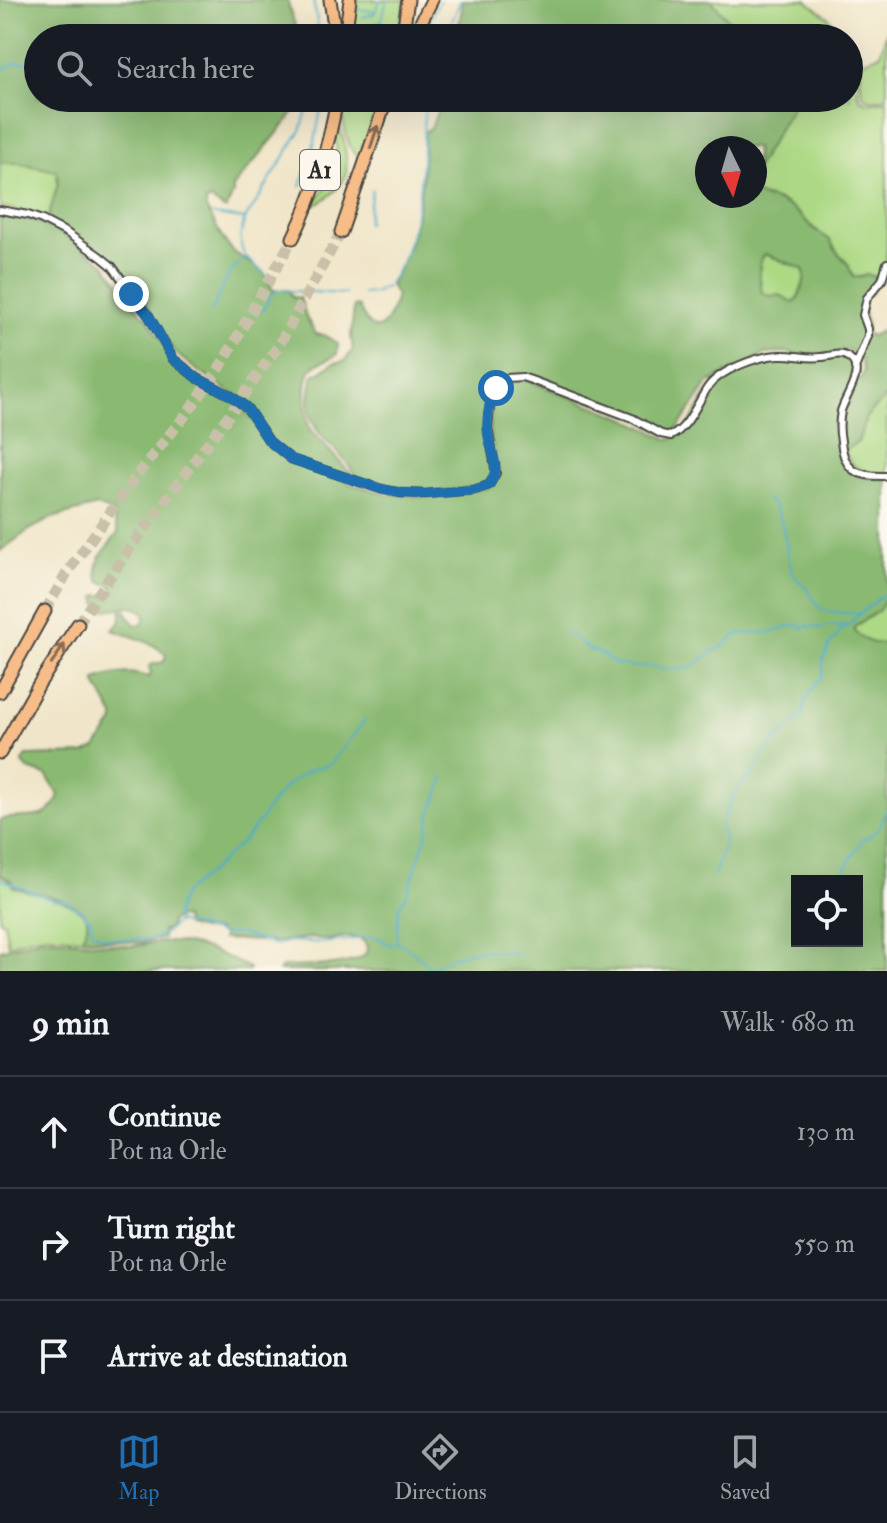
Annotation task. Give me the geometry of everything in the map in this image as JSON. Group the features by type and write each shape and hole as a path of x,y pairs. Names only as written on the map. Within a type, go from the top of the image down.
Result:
{"highway":[{"path":"330,0 334,24"},
{"path":"347,24 350,0"},
{"path":"404,24 408,0"},
{"path":"420,24 432,0"},
{"name":"A1","path":"293,238 320,169 334,112"},
{"name":"A1","path":"341,232 382,112"},
{"path":"0,692 45,611"},
{"path":"0,753 78,624"}],"street":[{"path":"0,210 42,220 67,233 112,266 149,316 173,359 197,378 230,395 247,408 269,441 283,454 303,464 391,491 425,494 474,490 489,485 496,473 489,437 489,409 496,388 507,378 531,380 632,418 666,436 682,428 715,379 746,364 780,354 810,358 840,354 849,358 855,368"},
{"path":"887,263 882,280 867,298 863,315 868,336 855,368 854,384 844,404 839,428 843,458 848,466 858,472 887,476"}],"green space":[{"path":"0,0 287,0 295,24 24,24 24,112 293,112 233,187 226,209 211,200 206,202 206,209 231,249 267,276 272,290 288,290 293,297 300,298 316,334 324,335 338,344 337,354 313,367 307,379 306,408 311,431 350,473 351,476 337,472 350,484 390,494 423,497 489,488 498,475 490,433 492,407 500,386 511,380 529,381 627,419 669,440 685,428 713,385 734,370 779,357 813,361 842,356 849,361 851,385 837,428 840,455 854,473 887,479 887,598 879,610 855,626 854,630 869,641 887,643 887,971 279,971 283,967 349,962 366,954 367,947 363,940 348,936 277,942 222,939 217,931 186,926 184,918 177,917 169,929 162,931 163,938 142,943 82,938 87,920 76,907 13,886 12,881 0,874 0,820 42,815 49,811 59,795 46,775 28,769 22,762 27,756 84,754 96,748 114,722 114,716 96,680 126,673 149,677 149,667 164,662 166,655 147,642 113,630 120,623 122,610 134,624 140,625 145,618 144,612 132,607 99,609 96,597 114,593 111,585 100,582 97,575 101,556 118,533 112,512 97,506 52,518 0,551 0,213 37,221 68,237 104,263 175,359 242,406 255,422 260,420 249,405 179,356 165,339 145,302 105,256 48,219 58,183 57,171 19,163 0,163"},
{"path":"353,0 405,0 401,24 350,24"},
{"path":"461,0 711,0 732,24 459,24 463,4"},
{"path":"711,0 806,0 833,24 732,24"},
{"path":"887,31 887,97 869,99 863,94 863,62 880,54"},
{"path":"863,100 868,103 887,100 886,264 881,279 866,274 853,277 829,239 797,212 767,198 767,149 789,112 863,112"},
{"path":"342,112 376,112 362,155 352,151"},
{"path":"437,112 789,112 767,149 767,136 695,136 695,208 767,208 767,198 773,199 792,208 829,239 848,264 853,277 867,274 881,279 862,300 867,329 864,333 872,336 887,328 887,396 866,417 858,442 844,451 844,414 857,379 864,372 860,357 848,349 831,354 765,354 709,382 672,433 664,433 630,414 518,375 508,376 494,387 485,415 485,434 493,467 488,483 446,491 414,492 385,488 356,477 314,424 309,396 313,376 334,363 345,361 353,349 354,306 359,307 371,326 377,328 390,314 396,295 390,285 400,268 413,231 423,172 424,133 432,126","holes":["765,254 803,269 804,281 796,302 779,295 762,293 762,258"]},
{"path":"339,127 346,153 346,174 335,191 314,206 332,178 337,155 335,131"},
{"path":"0,163 19,163 57,171 58,183 48,219 0,207"},
{"path":"765,254 805,272 795,302 782,297 767,297 762,293 760,267"},
{"path":"887,396 887,474 867,472 856,467 844,451 858,442 866,417"},
{"path":"887,598 887,643 864,640 854,627 875,613"},
{"path":"0,874 12,882 13,887 62,901 79,910 87,917 87,930 82,938 46,935 8,945 4,921 0,921"},
{"path":"42,938 129,946 166,942 188,944 219,954 249,968 249,971 0,971 0,950"}],"waterway":[{"path":"313,0 317,24"},
{"path":"362,17 374,14 380,0"},
{"path":"381,24 387,0"},
{"path":"427,24 440,0"},
{"path":"451,24 461,0"},
{"path":"354,9 375,11"},
{"path":"374,24 380,21"},
{"path":"0,70 24,63"},
{"path":"266,275 245,255 241,247 242,229 301,130 307,112"},
{"path":"301,186 320,112"},
{"path":"389,284 405,253 415,219 424,112"},
{"path":"367,223 372,190"},
{"path":"214,215 244,219"},
{"path":"211,312 229,274 246,257"},
{"path":"363,294 386,287"},
{"path":"263,311 271,294 278,290 346,294"},
{"path":"767,499 775,507 782,524 792,574 820,608 861,613"},
{"path":"714,876 725,840 720,827 736,791 753,776 761,758 773,743 802,717 806,699 822,676 829,645 840,629 848,626 887,592"},
{"path":"567,632 615,664 681,670 694,666 740,634 774,632 793,625 821,629 828,625 847,626"},
{"path":"177,922 176,913 184,893 244,840 287,785 313,768 331,764 365,720"},
{"path":"397,942 399,911 407,895 443,776"},
{"path":"842,875 862,840 872,835 887,810"},
{"path":"0,879 82,909 91,919 92,931 107,938 152,940 177,922 223,934 240,934 276,945 290,941 323,943 378,938 389,944 400,943 418,955 433,971"},
{"path":"432,968 454,956 476,951 522,955"}],"tunnel":[{"path":"78,624 279,345 341,232"},
{"path":"45,611 67,573 136,476 218,371 293,238"}],"route":[{"path":"131,294 149,316 173,359 197,378 239,401 254,415 269,441 283,454 303,464 381,489 425,494 474,490 489,485 496,473 488,427 491,397 496,388"}]}
